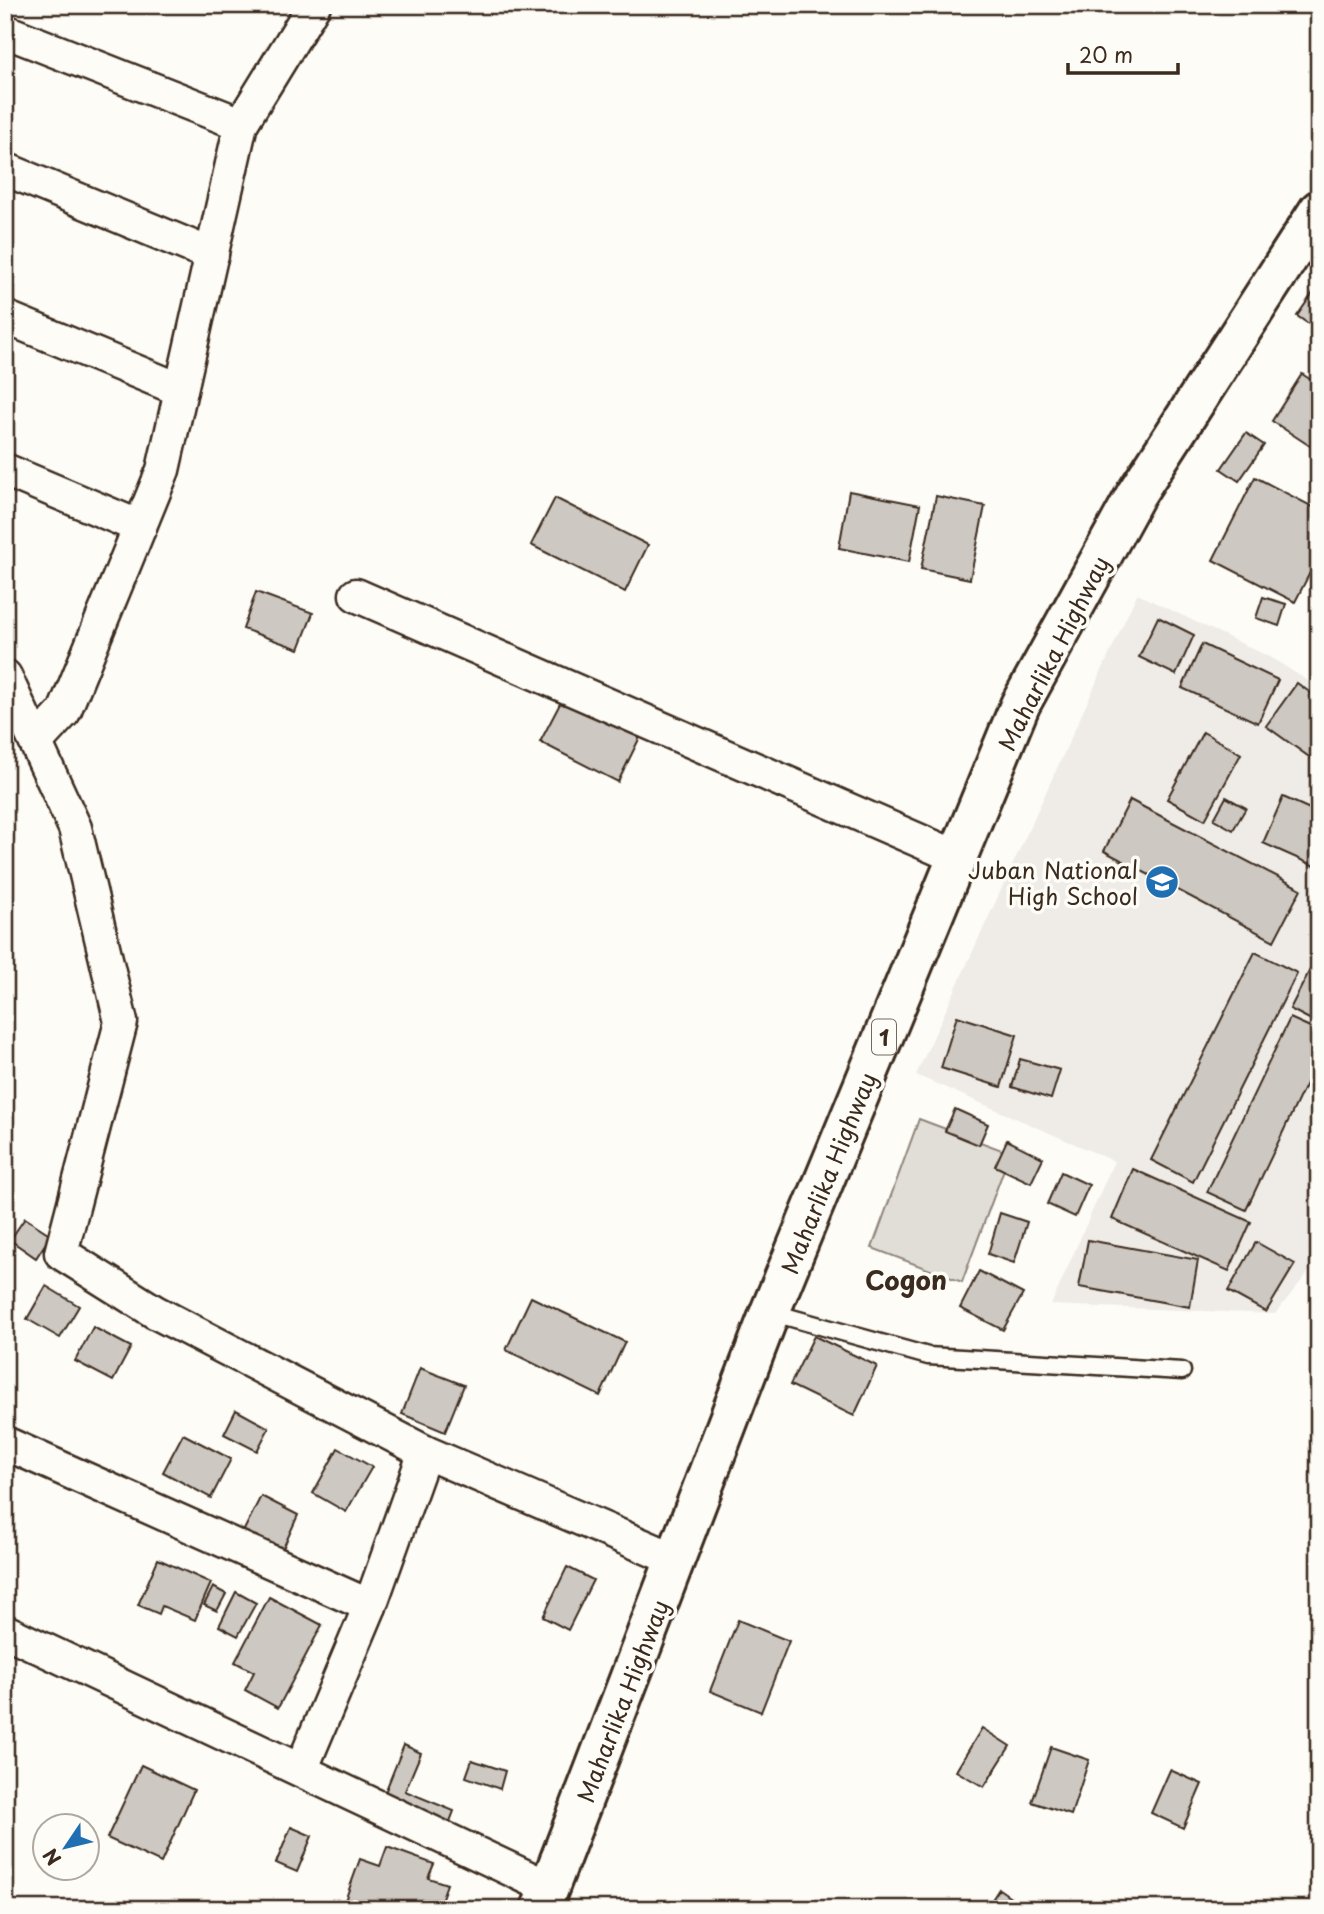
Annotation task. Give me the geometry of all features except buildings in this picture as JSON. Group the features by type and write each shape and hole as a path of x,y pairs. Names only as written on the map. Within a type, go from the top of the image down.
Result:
{"highway":[{"name":"Maharlika Highway","path":"546,1898 770,1312 1020,705 1136,494 1319,210"}],"street":[{"path":"5,13 8,5"},
{"path":"36,743 64,712 163,470 241,124 314,5"},
{"path":"5,31 241,124"},
{"path":"5,169 212,255"},
{"path":"5,317 181,390"},
{"path":"5,470 140,527"},
{"path":"356,595 957,857"},
{"path":"5,676 75,828 121,1022 61,1253 155,1312 425,1452 676,1560"},
{"path":"5,1443 370,1606"},
{"path":"302,1770 370,1606 425,1452"},
{"path":"5,1631 302,1770 546,1898"}],"lane":[{"path":"770,1312 928,1356 1182,1371"}],"shaded area":[{"name":"Juban National High School","path":"1137,594 1272,658 1319,688 1319,1259 1275,1314 1051,1305 1114,1161 916,1075"},
{"path":"919,1119 1010,1153 962,1282 872,1248"}],"place":[{"name":"Juban National High School","path":"1162,882"}],"district":[{"name":"Cogon","path":"906,1279"}]}
